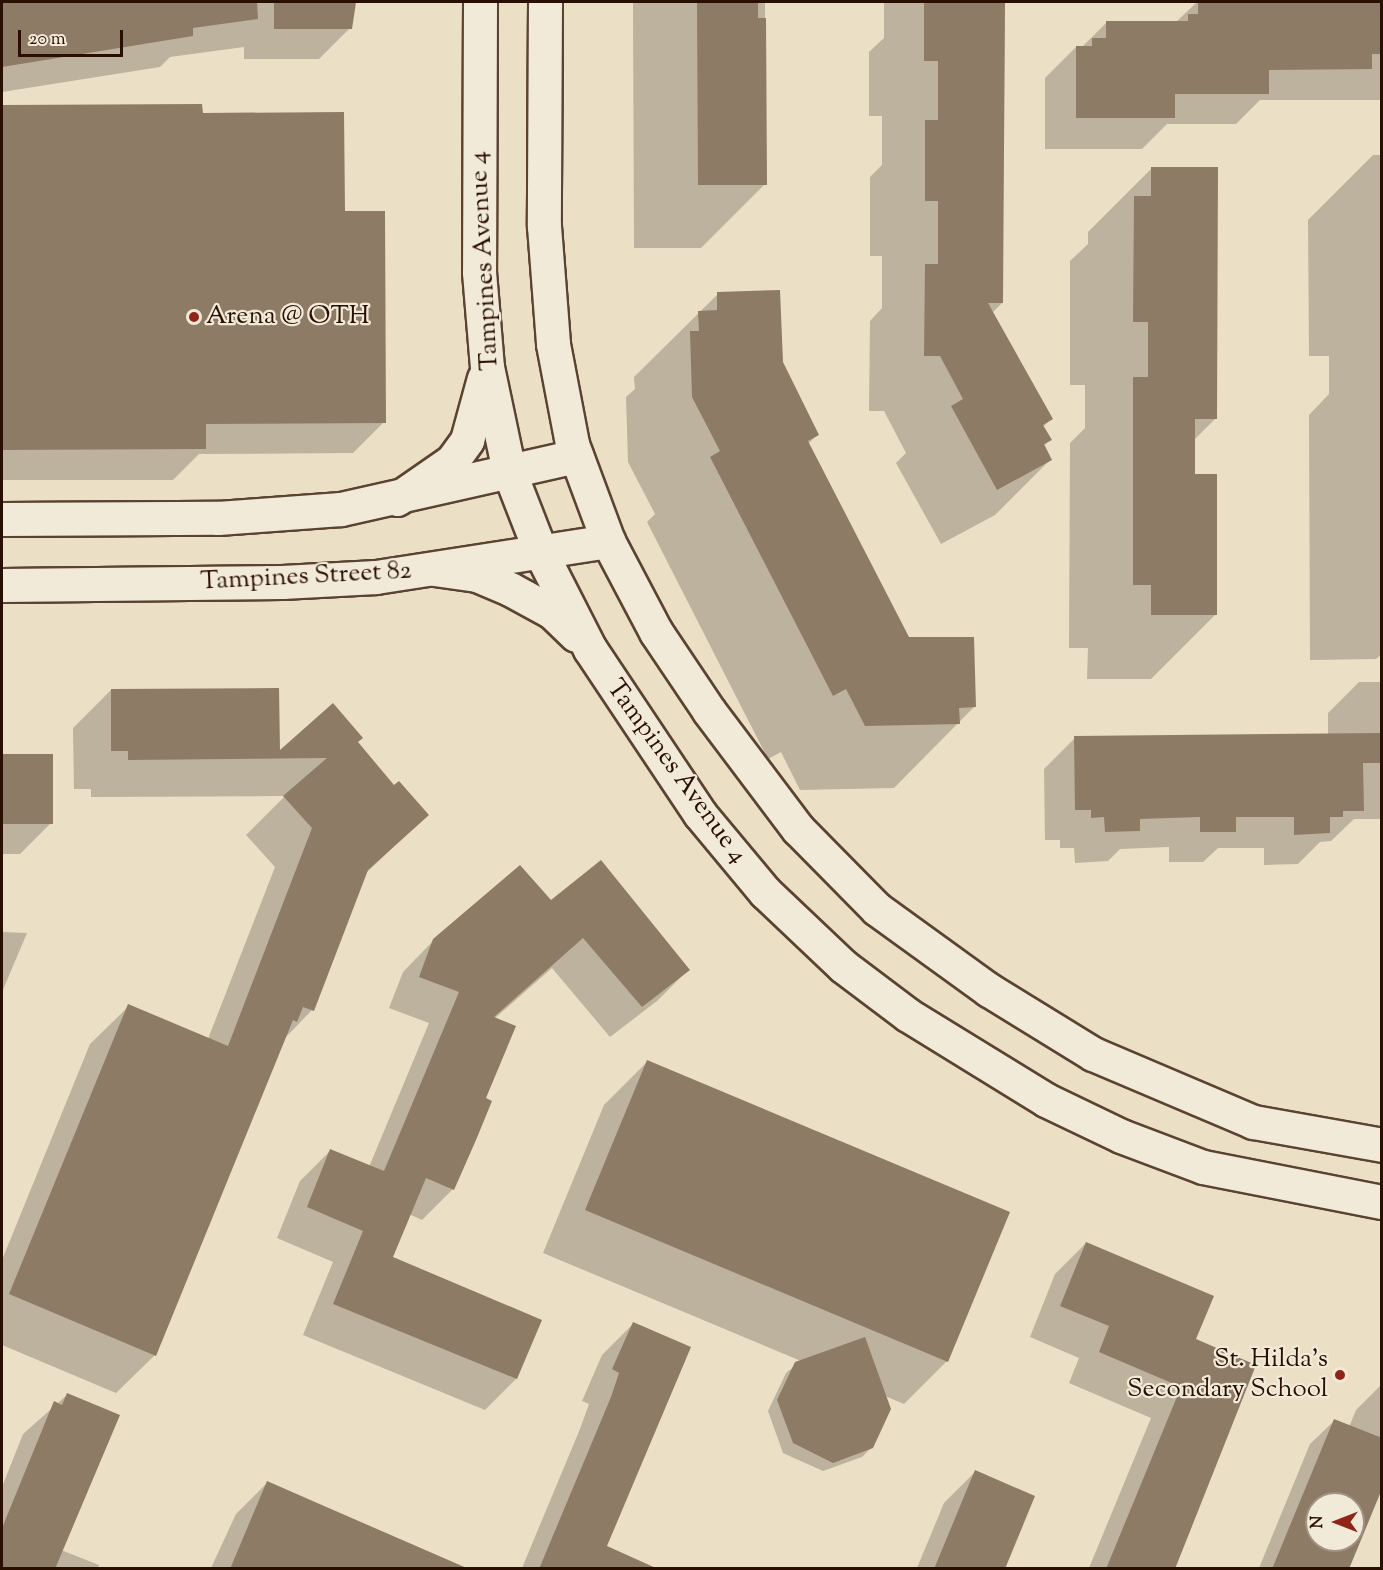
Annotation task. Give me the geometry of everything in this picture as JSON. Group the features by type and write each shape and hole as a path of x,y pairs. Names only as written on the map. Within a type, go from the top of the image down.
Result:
{"main road":[{"name":"Tampines Avenue 4","path":"480,2 479,272 487,367 509,471 541,553 590,649 686,795 765,892 843,966 908,1015 1046,1100 1121,1136 1203,1167 1382,1202"},
{"path":"545,2 546,264 553,344 576,456 608,541 656,632 709,711 798,829 877,909 989,990 1094,1054 1254,1122 1382,1145"},
{"path":"397,499 452,461 467,440 487,367"},
{"path":"2,519 218,518 341,509 397,499 576,456"},
{"name":"Tampines Street 82","path":"2,585 282,582 434,570 608,541"},
{"path":"434,570 477,575 510,589 552,612 590,649"}],"building":[{"path":"2,2 257,2 258,19 193,28 193,36 2,67"},
{"path":"274,2 356,2 352,29 274,29"},
{"path":"697,2 758,2 758,18 766,18 767,185 698,185"},
{"path":"924,2 1005,2 1003,303 988,303 1053,419 1043,425 1052,440 1044,444 1052,460 997,490 951,406 963,399 940,356 924,356 925,264 938,264 938,201 925,201 925,120 938,120 938,61 924,61"},
{"path":"1198,2 1382,2 1382,54 1372,54 1372,69 1269,70 1269,94 1175,94 1175,118 1076,118 1076,46 1092,46 1092,38 1106,38 1106,21 1188,21 1188,14 1198,14"},
{"name":"Arena @ OTH","path":"202,104 203,113 344,112 345,211 385,211 386,423 206,424 206,449 2,450 2,105"},
{"path":"1151,167 1218,167 1217,419 1195,419 1195,474 1217,474 1217,615 1151,615 1151,585 1133,585 1133,377 1148,377 1148,322 1133,322 1134,196 1151,196"},
{"path":"780,290 783,362 819,435 808,441 909,637 974,637 976,707 959,708 960,724 865,726 846,689 833,696 710,457 720,451 692,397 690,331 699,331 698,311 717,310 717,292"},
{"path":"279,688 280,750 333,703 363,738 358,742 394,785 399,781 429,815 368,870 314,1011 303,1007 297,1022 293,1020 156,1356 9,1294 128,1004 228,1046 312,828 283,796 327,758 128,760 128,751 111,751 111,689"},
{"path":"1382,733 1382,763 1363,763 1364,811 1343,811 1343,817 1330,817 1330,833 1294,835 1294,817 1236,817 1236,832 1200,832 1200,817 1140,819 1140,831 1105,832 1104,817 1091,818 1091,810 1075,810 1074,736"},
{"path":"2,754 53,754 53,824 2,824"},
{"path":"601,860 690,970 642,1007 583,938 494,1017 516,1026 486,1098 492,1101 476,1140 454,1190 426,1178 393,1257 542,1320 517,1379 333,1304 363,1231 307,1207 330,1149 384,1171 459,992 419,977 433,939 520,865 551,900"},
{"path":"647,1060 1010,1212 948,1362 585,1210"},
{"path":"1086,1242 1214,1296 1196,1339 1256,1365 1175,1569 1106,1569 1181,1387 1099,1352 1109,1326 1060,1306"},
{"path":"633,1322 691,1347 607,1546 658,1569 539,1569 611,1397 619,1373 612,1369"},
{"path":"865,1337 891,1409 873,1448 833,1463 793,1443 777,1400 795,1362"},
{"path":"67,1393 120,1415 55,1569 2,1569 2,1528 54,1401 62,1405"},
{"path":"1334,1419 1382,1438 1382,1489 1365,1530 1365,1492 1305,1492 1305,1552 1356,1552 1349,1569 1272,1569"},
{"path":"975,1470 1035,1496 1005,1569 934,1569"},
{"path":"267,1481 331,1509 469,1569 230,1569"}],"place":[{"name":"Arena @ OTH","path":"194,317"},
{"name":"St. Hilda's Secondary School","path":"1340,1375"}]}
